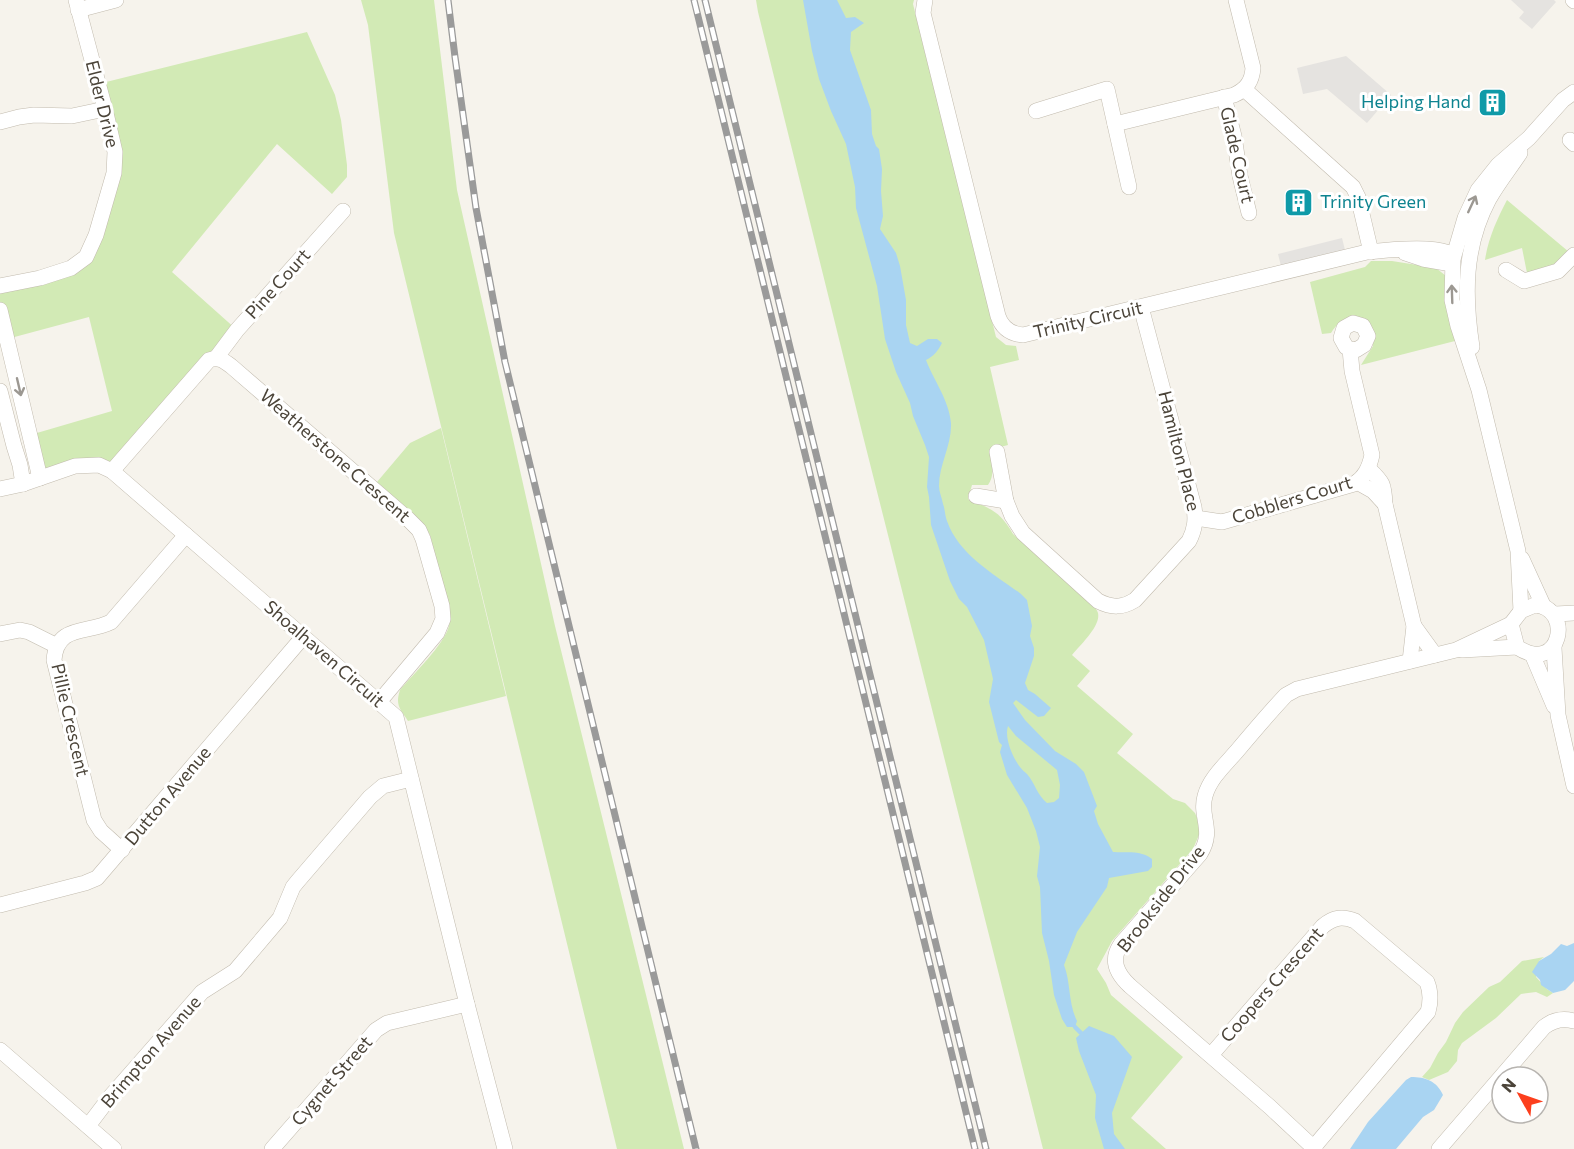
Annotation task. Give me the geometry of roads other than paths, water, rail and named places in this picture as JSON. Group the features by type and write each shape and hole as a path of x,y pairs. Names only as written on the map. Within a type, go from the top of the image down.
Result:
{"street":[{"path":"77,5 116,0"},
{"name":"Trinity Circuit","path":"925,0 923,13 998,316 1003,326 1012,333 1023,335 1371,252 1398,250 1423,259 1446,263 1461,259"},
{"path":"1115,124 1234,95 1248,85 1253,68 1236,0"},
{"name":"Elder Drive","path":"0,286 40,278 71,268 86,257 96,235 114,173 115,152 77,5"},
{"path":"1521,611 1518,551 1479,390 1469,323 1467,289 1461,259 1490,198 1529,138 1569,96 1574,80"},
{"path":"1036,111 1107,89 1129,187"},
{"path":"1244,89 1353,186 1358,197 1371,252"},
{"name":"Glade Court","path":"1224,97 1249,213"},
{"path":"0,122 34,115 72,116 105,109"},
{"name":"Pine Court","path":"216,358 237,330 342,211"},
{"path":"1506,270 1524,281 1558,271 1574,255"},
{"name":"Hamilton Place","path":"997,452 1006,501 1023,533 1098,601 1116,607 1127,605 1135,600 1189,541 1196,518 1142,307"},
{"path":"0,310 40,478"},
{"name":"Cobblers Court","path":"1196,518 1222,522 1354,484 1369,469 1372,455 1352,371 1350,349"},
{"path":"0,489 23,484 75,466 99,465 112,471 209,360 216,358"},
{"name":"Weatherstone Crescent","path":"216,358 222,359 231,366 419,530 442,606 443,620 437,633 379,702"},
{"path":"0,391 23,484"},
{"path":"1369,469 1384,488 1385,504 1414,626 1410,662"},
{"name":"Shoalhaven Circuit","path":"112,471 396,717 505,1149"},
{"path":"1357,482 1372,491 1385,504"},
{"path":"976,496 1006,501"},
{"name":"Pillie Crescent","path":"122,850 101,831 94,820 54,660 55,651 60,640 67,635 111,622 186,536"},
{"path":"1518,551 1543,605"},
{"path":"1558,715 1557,644 1562,626 1559,617 1543,605 1535,605 1521,611 1511,624 1517,646 1532,654 1548,652 1557,644 1574,632"},
{"path":"1556,614 1574,613"},
{"name":"Brookside Drive","path":"1456,650 1511,624"},
{"path":"1414,626 1435,655"},
{"path":"0,634 20,630 57,646"},
{"name":"Dutton Avenue","path":"0,905 97,878 303,637"},
{"name":"Brookside Drive","path":"1314,1148 1130,986 1120,976 1115,963 1116,955 1119,948 1200,854 1206,842 1203,802 1208,787 1286,695 1297,689 1456,650 1517,646"},
{"path":"1532,654 1558,715 1574,786"},
{"name":"Brimpton Avenue","path":"88,1126 110,1097 202,992 235,971 280,918 293,887 370,797 383,786 411,779"},
{"name":"Coopers Crescent","path":"1211,1055 1330,920 1347,918 1355,921 1426,982 1431,995 1428,1012 1314,1148"},
{"name":"Cygnet Street","path":"272,1149 376,1030 387,1023 467,1004"},
{"path":"1439,1149 1544,1027 1562,1019 1574,1021"},
{"path":"0,1050 114,1149"}],"water":[{"path":"803,0 837,0 846,18 855,17 864,23 851,32 850,50 871,110 872,134 879,149 882,169 883,216 880,229 896,253 900,266 910,343 917,346 928,339 937,339 942,343 936,353 926,360 950,415 950,439 939,486 946,519 960,544 978,563 1027,600 1034,656 1025,683 1028,690 1051,708 1044,716 1038,717 1016,700 1013,703 1025,720 1055,751 1084,772 1097,806 1094,811 1098,824 1113,852 1139,853 1152,859 1152,867 1148,871 1109,878 1107,887 1077,932 1064,965 1077,1021 1075,1027 1067,1027 1054,995 1042,933 1040,887 1037,876 1040,847 1036,831 1027,808 1007,775 1000,752 1002,745 999,742 989,702 993,679 984,640 950,581 931,525 927,487 929,457 885,339 877,286 856,208 855,187 846,144 819,79","holes":["1008,726 1016,736 1057,770 1060,785 1059,798 1054,802 1047,803 1044,800 1017,763 1008,742"]},
{"path":"1574,943 1574,981 1565,990 1553,993 1541,985 1540,980 1532,972 1539,961 1561,944 1567,946"},
{"path":"1089,1026 1114,1036 1132,1057 1112,1113 1114,1134 1125,1149 1104,1149 1095,1118 1096,1095 1076,1038"},
{"path":"1411,1077 1430,1081 1440,1090 1443,1095 1434,1110 1423,1117 1396,1149 1350,1149 1368,1122"}],"waterway":[{"path":"1075,1027 1081,1033"}],"railway":[{"path":"448,0 476,208 505,362 696,1149"},
{"path":"694,0 975,1149"},
{"path":"705,0 986,1149"}],"place":[{"name":"Helping Hand","path":"1492,102"},
{"name":"Trinity Green","path":"1299,202"}]}
